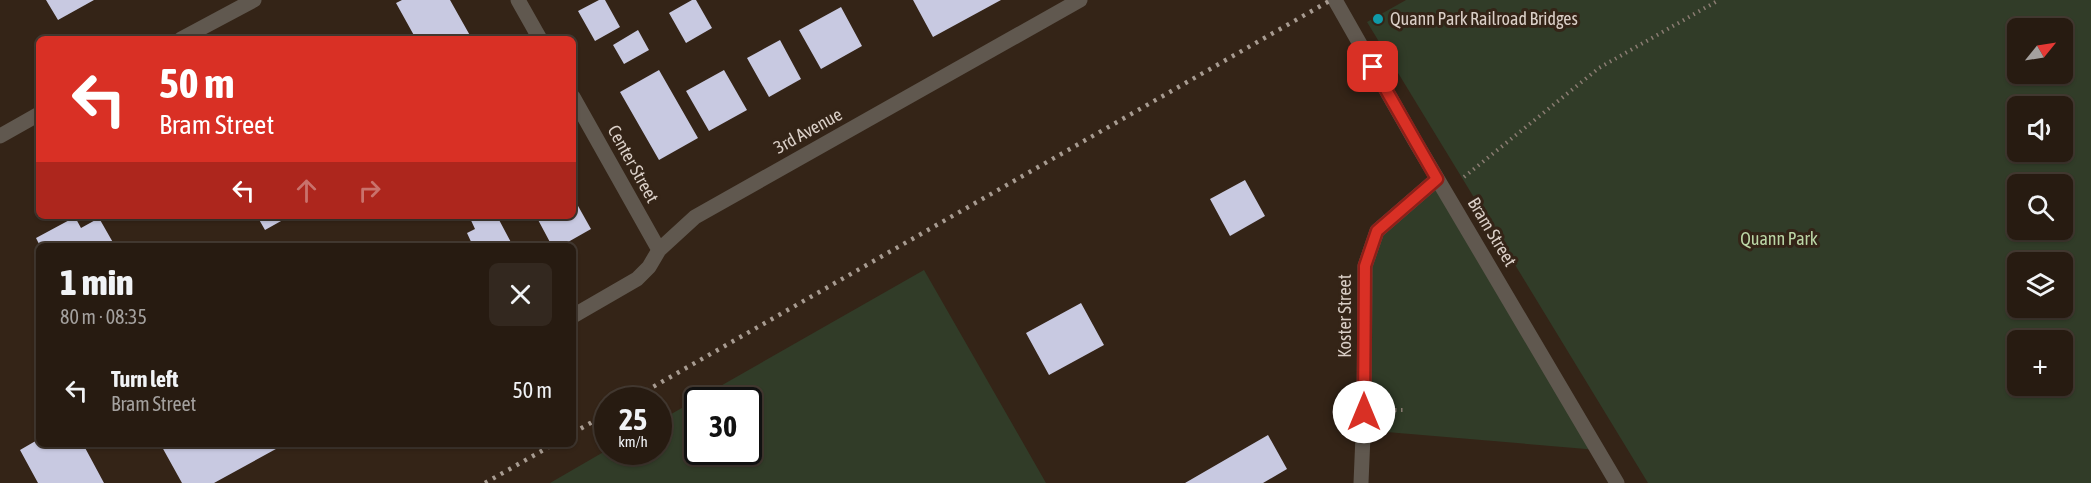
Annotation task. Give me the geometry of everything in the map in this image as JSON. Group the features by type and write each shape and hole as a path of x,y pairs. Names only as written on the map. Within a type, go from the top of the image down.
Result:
{"street":[{"path":"187,36 254,0"},
{"path":"518,0 538,36"},
{"name":"3rd Avenue","path":"576,314 636,279 649,267 659,250 695,217 1080,0"},
{"name":"Bram Street","path":"1335,0 1437,179 1617,483"},
{"name":"Center Street","path":"576,102 659,250"},
{"path":"0,135 36,116"},
{"name":"Koster Street","path":"1361,483 1365,266 1377,231 1437,179"}],"path":[{"path":"1446,193 1599,68 1719,0"}],"green space":[{"name":"Quann Park","path":"1406,0 2091,0 2091,483 1648,483 1367,22"},
{"path":"1437,179 1598,450 1363,430 1365,266 1377,231"},
{"path":"924,270 1046,483 550,483 594,458 594,465 672,465 672,414 684,407 684,465 762,465 762,387 719,387"}],"building":[{"path":"46,0 94,0 58,20"},
{"path":"402,0 450,0 470,36 414,36 396,3"},
{"path":"599,0 605,0 620,27 595,41 578,11"},
{"path":"696,0 712,28 686,43 669,13"},
{"path":"913,0 1001,0 933,37"},
{"path":"841,7 862,46 821,69 799,30"},
{"path":"638,30 649,50 624,64 613,45"},
{"path":"780,40 801,79 769,97 747,58"},
{"path":"659,70 698,138 659,160 620,92"},
{"path":"724,70 747,110 709,131 686,91"},
{"path":"1245,180 1265,216 1230,236 1210,199"},
{"path":"576,202 591,229 566,243 550,243 538,219 576,219"},
{"path":"71,219 76,219 81,228 100,219 113,243 38,243 36,238"},
{"path":"259,219 285,219 265,230"},
{"path":"470,219 499,219 511,243 472,243 467,233 475,229"},
{"path":"1081,303 1104,345 1049,375 1026,333"},
{"path":"1268,435 1287,469 1263,483 1185,483"},
{"path":"36,441 36,447 85,447 104,483 38,483 20,450"},
{"path":"162,447 280,447 214,483 182,483"}],"railway":[{"path":"653,387 1331,0"},
{"path":"576,431 594,421"},
{"path":"485,483 549,447"}],"place":[{"name":"Quann Park Railroad Bridges","path":"1378,19"}],"route":[{"path":"1364,412 1365,266 1377,231 1437,179 1373,67"}]}
